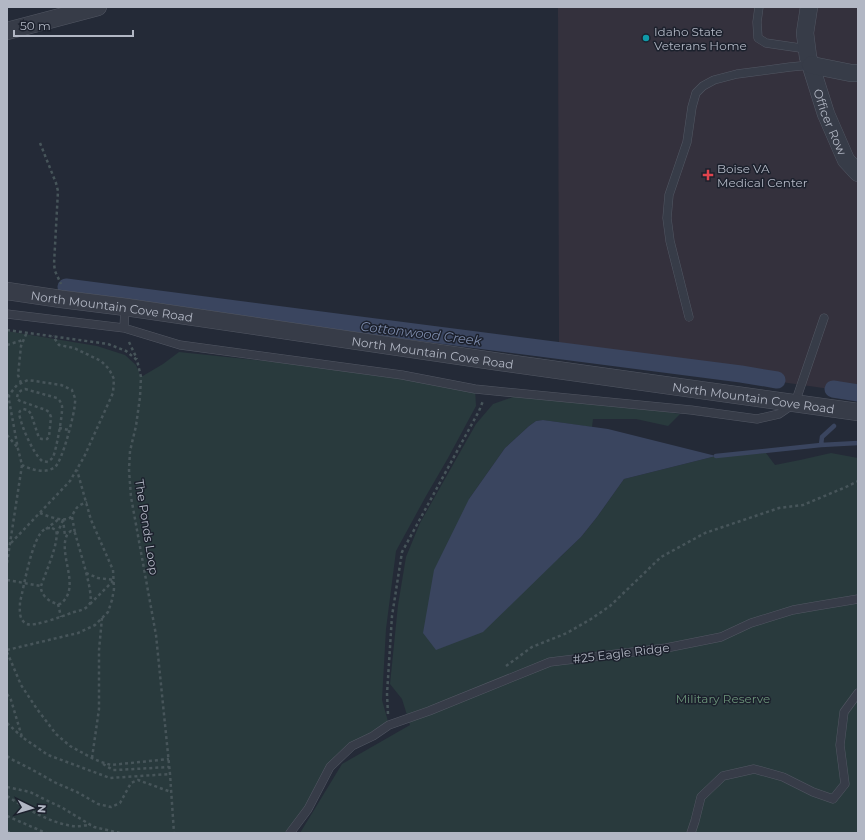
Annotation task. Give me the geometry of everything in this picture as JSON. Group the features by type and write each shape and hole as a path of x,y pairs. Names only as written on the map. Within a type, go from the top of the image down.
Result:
{"street":[{"path":"7,31 98,7"},
{"name":"Officer Row","path":"808,7 805,33 809,57 826,114 846,160 858,173"},
{"path":"809,57 851,73 858,73"},
{"name":"North Mountain Cove Road","path":"7,292 125,307 500,362 858,412"}],"lane":[{"path":"759,7 757,22 758,38 766,43 809,57"},
{"path":"689,317 670,241 667,218 669,195 687,142 692,106 696,93 703,86 714,80 737,74 790,67 809,57"},
{"path":"124,328 125,307"},
{"path":"7,314 124,328 180,345 402,375 475,389 691,410 756,419 779,414 795,404 824,318"},
{"name":"#25 Eagle Ridge","path":"290,833 308,809 330,767 352,746 373,736 389,725 429,711 550,662 673,647 721,637 750,623 794,610 858,599"},
{"path":"691,833 701,797 723,776 754,769 783,777 813,792 833,799 846,784 840,745 844,712 858,693"}],"path":[{"path":"40,143 58,191 54,264 55,271 62,287"},
{"name":"The Ponds Loop","path":"124,328 137,360 141,377 136,426 130,451 131,497 156,635 169,759 174,833"},
{"path":"7,330 108,344 126,351 137,360"},
{"path":"21,383 18,375 21,346 27,332"},
{"path":"10,544 70,481 84,457 113,393 114,379 109,369 102,361 74,348 59,345 53,336"},
{"path":"7,345 23,340"},
{"path":"7,563 22,465 9,394 17,385 28,380 61,385 72,390 76,400 75,409 67,440 57,466 53,469 41,471 29,469 22,465"},
{"path":"21,390 29,390 58,398 60,400 62,406 59,428 53,457 48,462 42,461 35,453 20,420 19,414 20,410 28,410 31,414 39,438 42,439 47,439 49,437 51,417 46,410 17,399 17,395 21,390"},
{"path":"389,725 387,694 392,616 402,552 479,411 487,390"},
{"path":"59,428 70,430"},
{"path":"7,436 18,449"},
{"path":"77,469 91,520 113,570 114,580 112,600 108,612 94,625 78,633 7,651 21,685 56,734 70,746 92,758 111,765 169,759"},
{"path":"504,668 532,647 567,633 592,619 610,606 661,557 705,533 779,508 803,505 858,481"},
{"path":"86,502 75,509 72,517 91,594 90,604"},
{"path":"39,513 61,519 68,519 72,517"},
{"path":"61,519 46,529 35,543 20,602 20,616 24,622 27,624 35,624 86,608 114,580"},
{"path":"61,519 65,538 70,581 66,598 63,602 54,604 42,594 41,586 55,546 61,519"},
{"path":"46,529 54,528 57,534"},
{"path":"65,538 68,533 75,533"},
{"path":"86,573 98,578 114,580"},
{"path":"7,580 41,586"},
{"path":"58,604 61,617"},
{"path":"92,758 99,709 99,650 102,617"},
{"path":"7,694 11,700 22,737"},
{"path":"7,723 22,737 48,755 110,778 170,774"},
{"path":"7,756 56,784 77,792 98,804 111,807 120,803 131,783 138,780 171,792"},
{"path":"101,762 113,770 169,767"},
{"path":"7,787 30,792 61,807 94,827 120,833"},
{"path":"7,796 25,808 49,820 73,826 91,825"},
{"path":"7,816 46,833"}],"shaded area":[{"name":"Boise VA Medical Center","path":"558,7 858,7 858,393 559,350"}],"green space":[{"path":"7,331 97,346 125,355 136,365 141,377 163,364 179,352 402,375 475,389 476,406 396,551 386,629 382,700 389,725 330,767 290,833 7,833"},
{"name":"Military Reserve","path":"516,396 592,400 680,414 668,426 636,419 593,419 592,427 543,420 536,421 505,448 469,499 558,559 581,537 624,479 716,456 766,453 775,465 831,453 858,458 858,833 300,833 342,764 410,725 402,699 390,684 398,605 406,557 420,523 476,424 493,404"}],"water":[{"path":"543,420 608,429 716,456 624,479 581,537 483,632 436,650 423,633 434,570 469,499 505,448 529,426 536,421"}],"waterway":[{"name":"Cottonwood Creek","path":"66,287 741,374 777,380"},
{"name":"Cottonwood Creek","path":"833,389 858,393"},
{"path":"716,456 821,445 822,437 834,426"},
{"path":"821,445 858,443"}],"place":[{"name":"Idaho State Veterans Home","path":"646,38"},
{"name":"Boise VA Medical Center","path":"708,175"}]}
